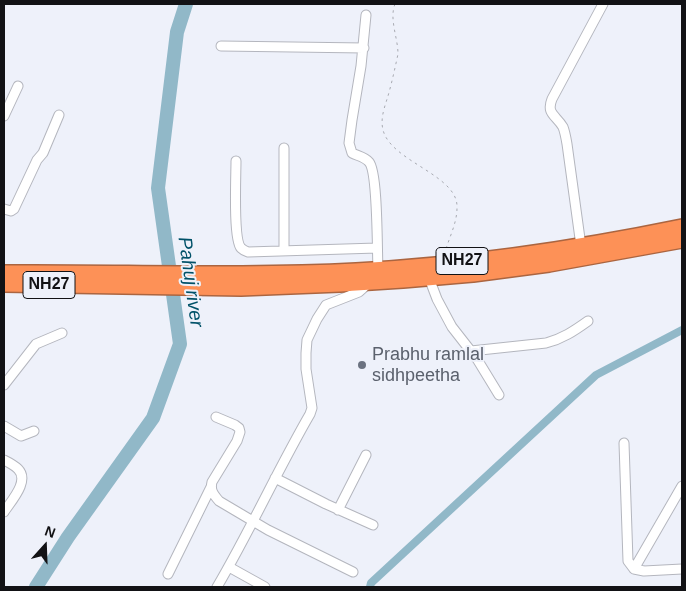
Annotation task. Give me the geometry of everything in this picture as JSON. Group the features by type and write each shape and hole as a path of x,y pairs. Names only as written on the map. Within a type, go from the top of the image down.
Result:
{"highway":[{"name":"NH27","path":"240,281 307,273 441,264 581,246 682,227"},
{"name":"NH27","path":"4,284 93,280 370,282 473,274 549,264 682,240"},
{"name":"NH27","path":"4,273 93,280"}],"street":[{"path":"581,246 566,137 549,106 603,4"},
{"path":"366,15 364,48 349,143 352,153 371,163 376,204 378,269"},
{"path":"221,46 364,48"},
{"path":"4,116 18,86"},
{"path":"4,208 12,211 14,209 37,160 43,153 59,115"},
{"path":"284,148 284,251"},
{"path":"236,161 237,236 240,247 243,250 248,252 377,248"},
{"path":"429,278 445,315 500,396"},
{"path":"217,587 310,414 312,408 306,354 307,340 317,319 326,305 359,292 370,282"},
{"path":"471,351 558,340 588,321"},
{"path":"4,384 36,344 62,333"},
{"path":"168,574 212,482 237,442 240,432 239,428 216,417"},
{"path":"4,426 21,436 34,431"},
{"path":"624,443 628,562 634,569 644,571 682,569"},
{"path":"338,510 366,455"},
{"path":"4,460 17,468 21,473 22,484 4,512"},
{"path":"275,478 372,525"},
{"path":"634,569 682,486"},
{"path":"210,487 219,501 253,522 353,572"},
{"path":"229,567 265,587"}],"path":[{"path":"395,4 393,14 398,54 384,112 383,130 397,150 439,179 455,196 458,206 456,220 441,264"}],"waterway":[{"name":"Pahuj river","path":"36,587 68,537 153,418 180,344 158,188 177,32 186,4"},
{"path":"370,587 371,583 596,375 682,330"}],"place":[{"name":"Prabhu ramlal sidhpeetha","path":"362,365"}]}
